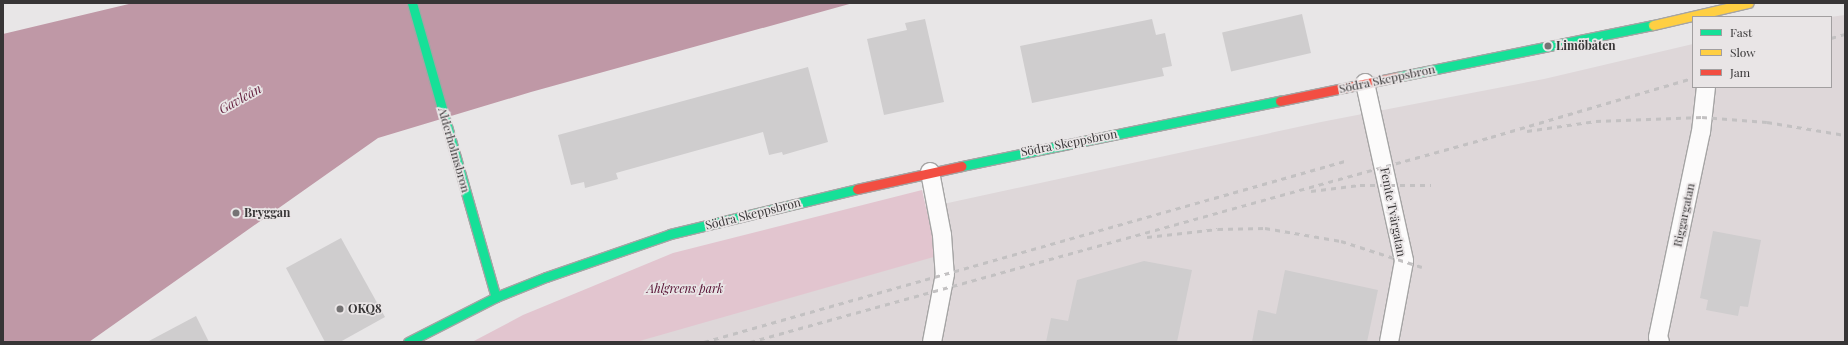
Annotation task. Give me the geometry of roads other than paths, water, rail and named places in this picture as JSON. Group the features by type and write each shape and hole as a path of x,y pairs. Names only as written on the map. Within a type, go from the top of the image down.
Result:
{"street":[{"name":"Alderholmsbron","path":"412,3 496,297"},
{"name":"Södra Skeppsbron","path":"1696,16 1748,3"},
{"name":"Södra Skeppsbron","path":"408,342 496,297 546,277 670,234 930,172 1692,17"},
{"name":"Femte Tvärgatan","path":"1365,83 1404,260 1389,342"},
{"name":"Riggargatan","path":"1660,342 1658,337 1701,132 1706,88"},
{"path":"930,172 942,235 946,274 932,342"}],"water":[{"name":"Gavleån","path":"133,3 853,3 531,92 378,138 89,342 3,342 3,34"}],"railway":[{"path":"1832,38 1845,34"},
{"path":"750,342 1491,137 1692,78"},
{"path":"1527,131 1596,121 1702,117 1767,122 1845,135"},
{"path":"704,342 1345,161"},
{"path":"1311,191 1360,185 1431,185"},
{"path":"1147,237 1218,229 1265,228 1341,241 1422,267"}],"place":[{"name":"Limöbåten","path":"1548,46"},
{"name":"Bryggan","path":"236,213"},
{"name":"OKQ8","path":"340,309"}],"park label":[{"name":"Ahlgreens park","path":"685,289"}]}
